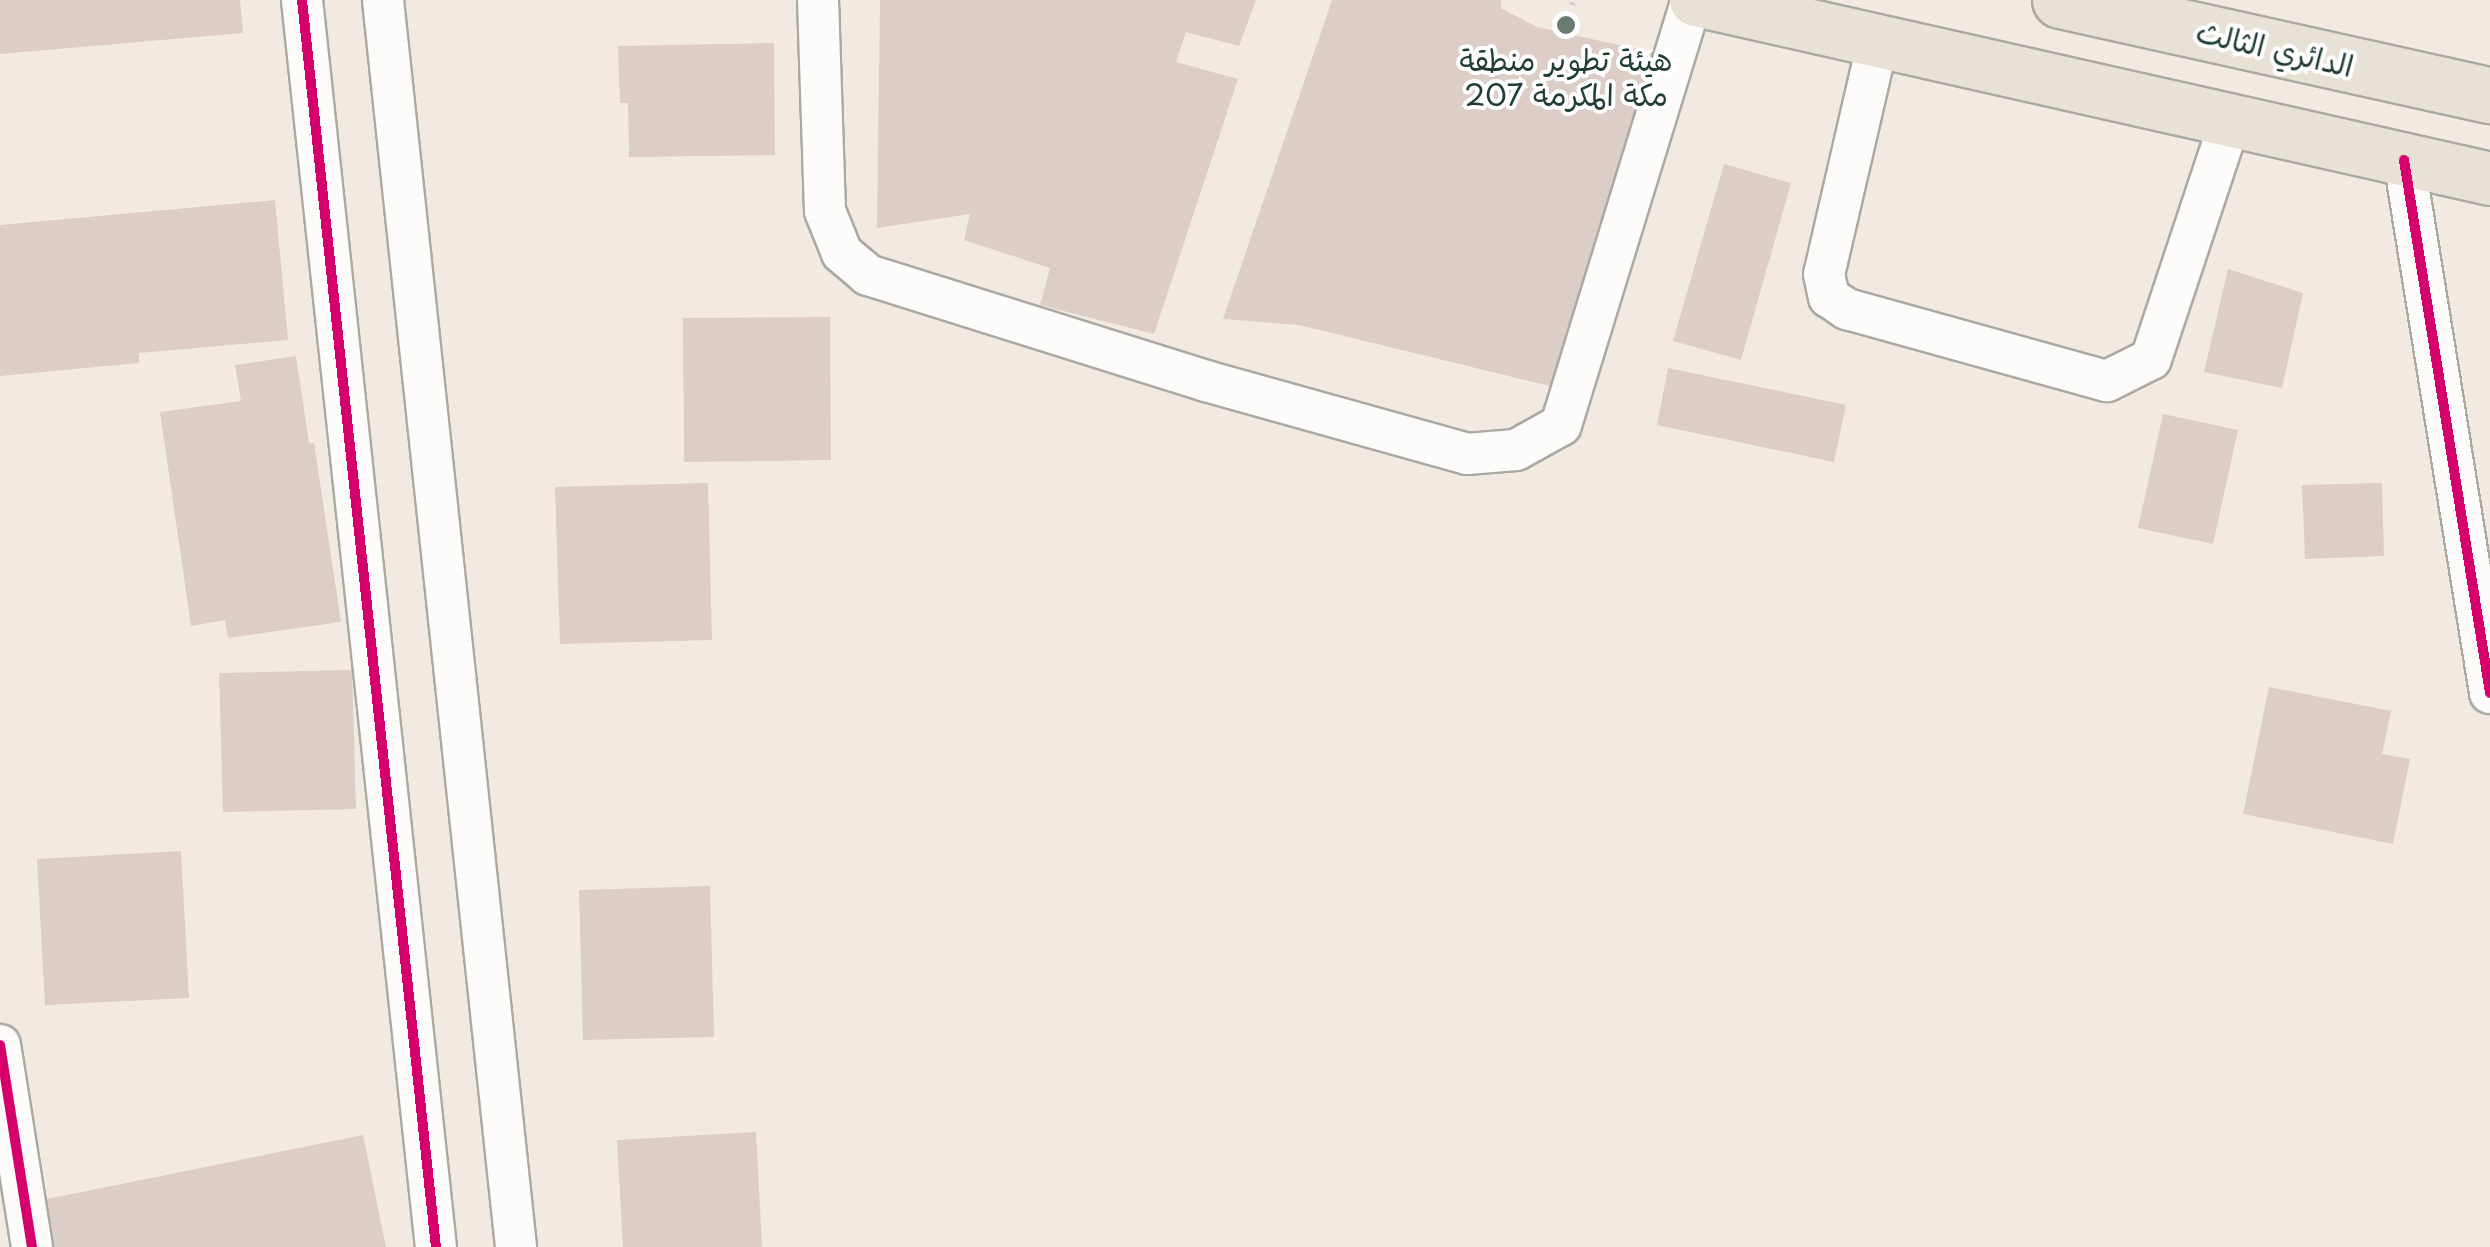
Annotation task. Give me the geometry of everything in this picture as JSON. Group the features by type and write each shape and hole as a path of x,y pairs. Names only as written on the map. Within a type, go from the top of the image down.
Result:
{"highway":[{"name":"الدائري الثالث","path":"2060,0 2490,96"}],"main road":[{"path":"1694,0 2490,179"}],"street":[{"path":"302,0 436,1247"},
{"path":"383,0 516,1247"},
{"path":"818,0 826,212 842,253 868,275 1206,382 1467,454 1516,450 1561,425 1694,0"},
{"path":"1878,42 1824,274 1829,297 1847,309 2106,382 2151,359 2230,121"},
{"path":"2404,160 2490,693"},
{"path":"0,1045 32,1247"}],"path":[{"path":"1566,24 1573,0"}],"building":[{"path":"0,0 240,0 243,33 0,54"},
{"path":"880,0 1256,0 1239,46 1186,32 1176,62 1238,79 1154,334 1040,305 1050,268 964,240 970,214 877,228"},
{"path":"1332,0 1501,0 1501,8 1537,27 1660,54 1612,222 1598,227 1558,388 1299,325 1223,319"},
{"path":"774,43 775,155 629,157 628,103 620,103 618,46"},
{"path":"1724,164 1791,183 1741,360 1673,341"},
{"path":"275,200 288,340 139,353 139,363 0,376 0,225"},
{"path":"2228,269 2303,293 2282,388 2204,372"},
{"path":"830,317 831,460 684,462 683,318"},
{"path":"296,356 309,443 314,443 341,622 228,638 225,620 191,626 160,412 241,401 235,365"},
{"path":"1668,368 1846,405 1834,462 1657,425"},
{"path":"2163,414 2238,430 2213,544 2138,528"},
{"path":"708,483 712,640 560,644 555,487"},
{"path":"2382,483 2384,556 2305,559 2302,485"},
{"path":"352,670 356,809 223,812 219,673"},
{"path":"2269,687 2391,711 2382,754 2410,759 2393,844 2243,814"},
{"path":"181,851 189,998 45,1005 37,859"},
{"path":"710,886 714,1037 583,1040 579,890"},
{"path":"756,1132 762,1247 623,1247 617,1140"},
{"path":"363,1135 386,1247 52,1247 42,1200"}],"cycle path":[{"path":"302,0 436,1247"},
{"path":"2404,160 2490,693"},
{"path":"0,1045 32,1247"}],"place":[{"name":"هيئة تطوير منطقة مكة المكرمة 207","path":"1566,25"}]}
